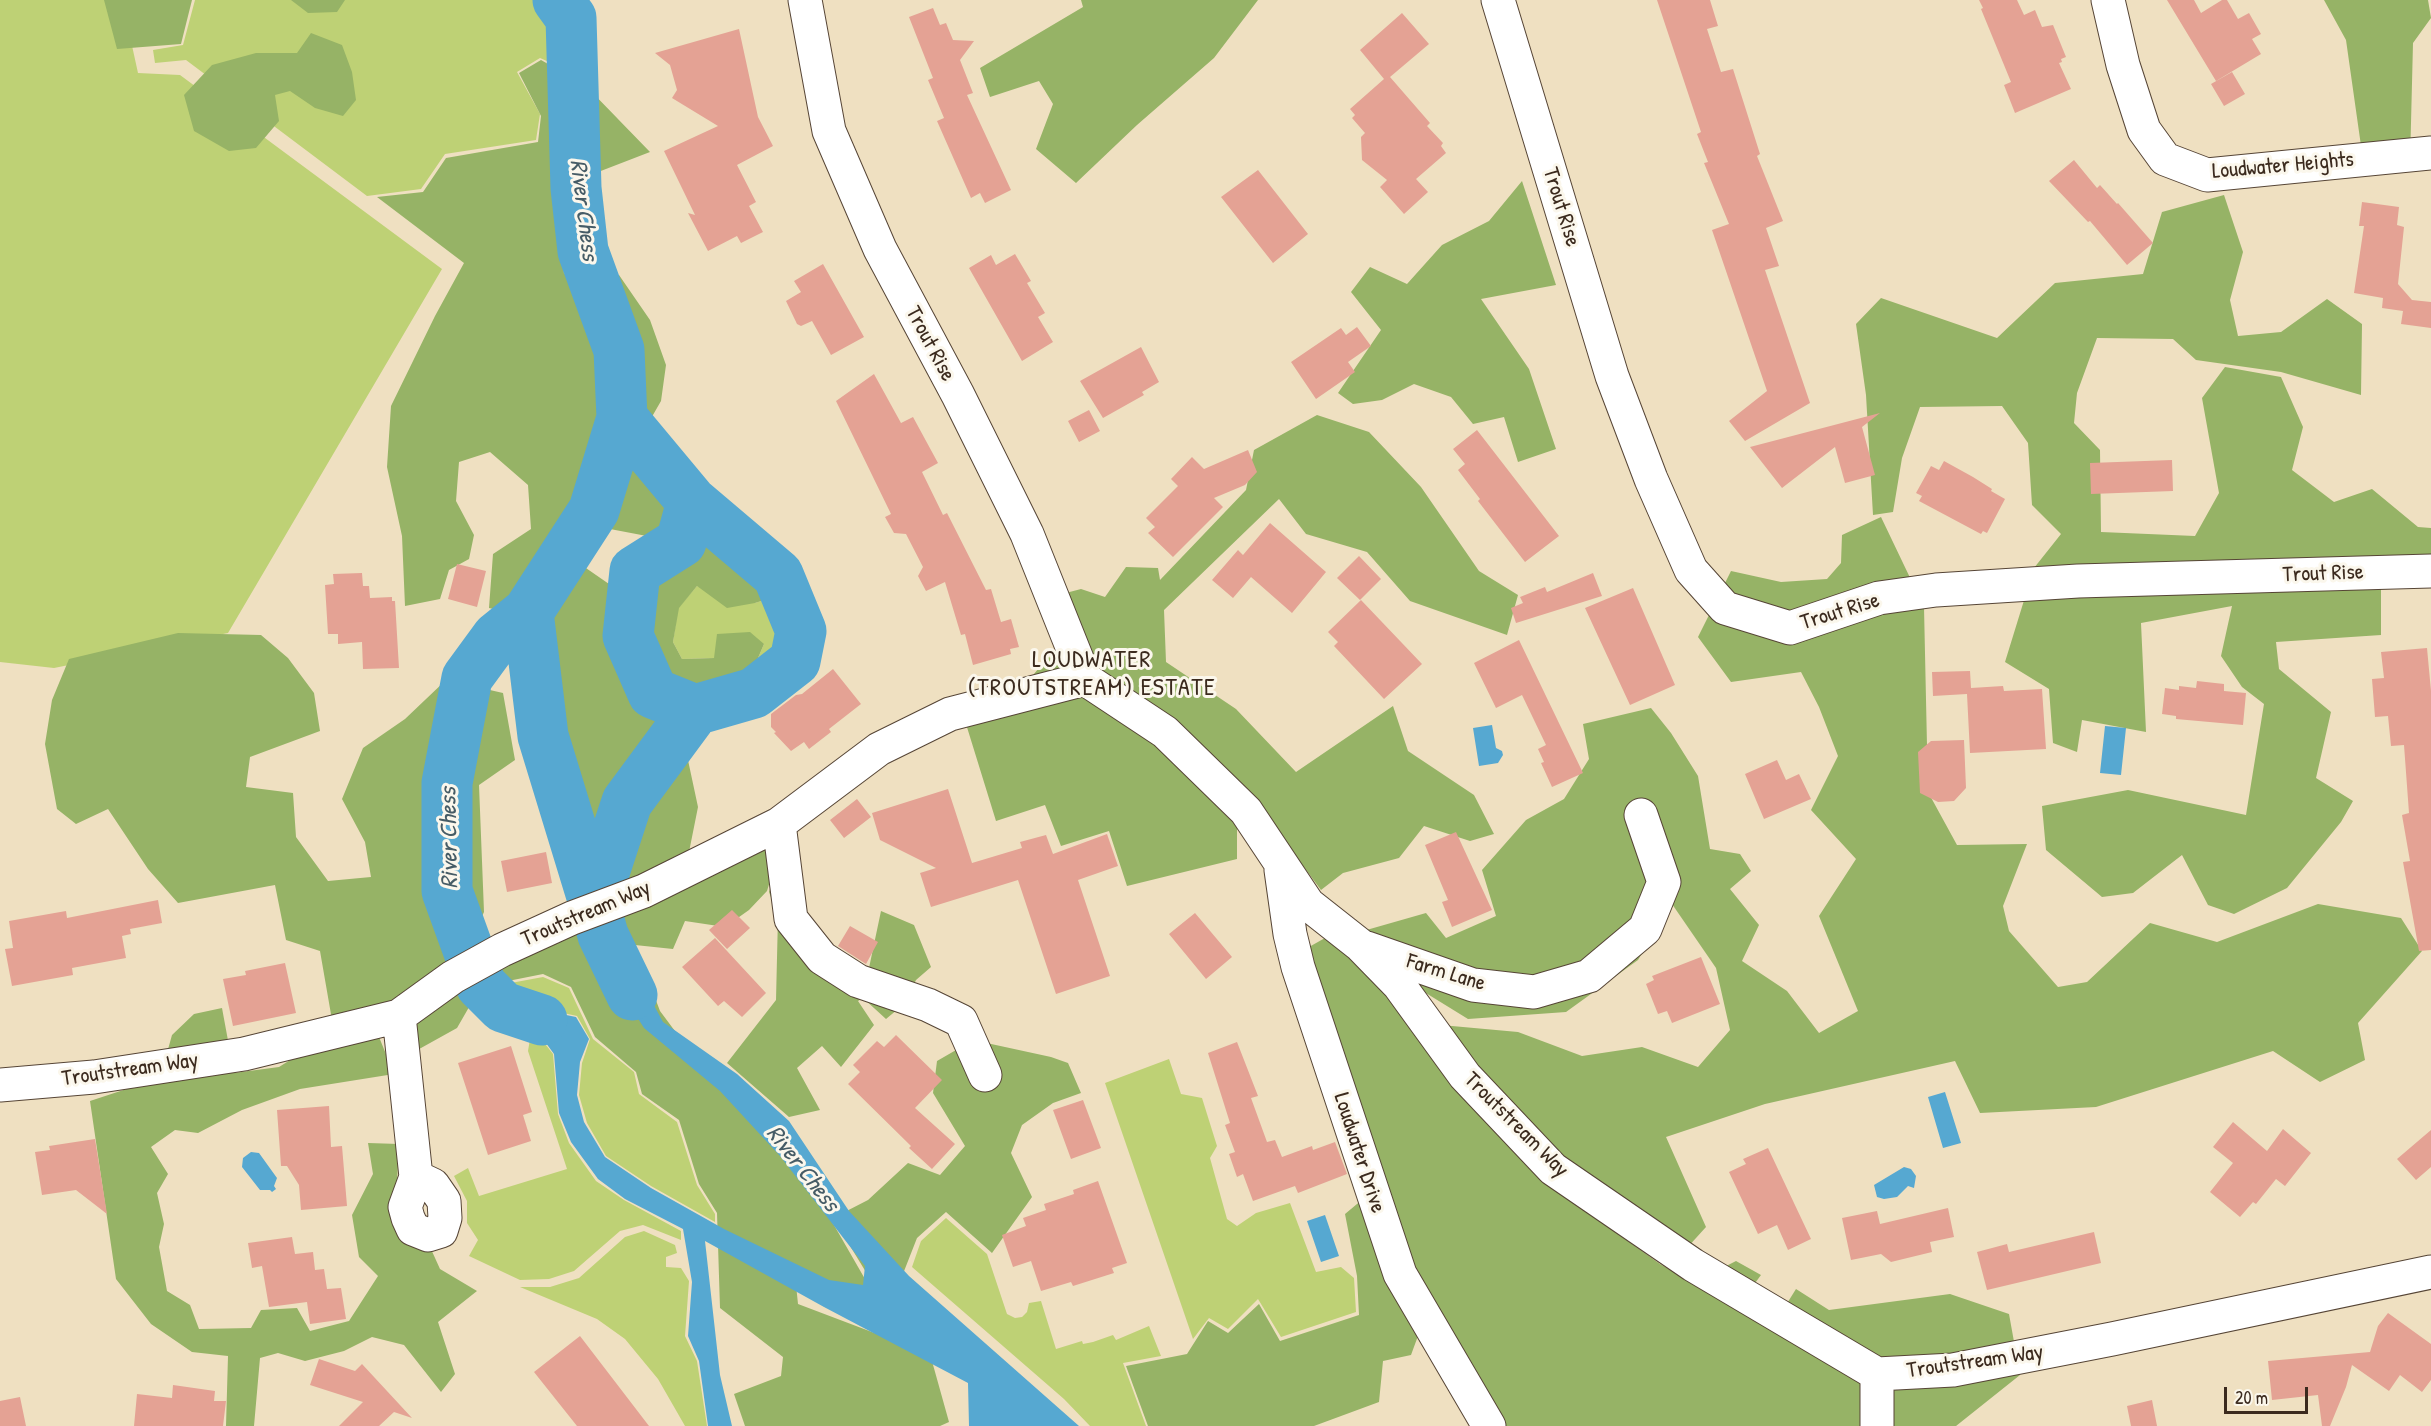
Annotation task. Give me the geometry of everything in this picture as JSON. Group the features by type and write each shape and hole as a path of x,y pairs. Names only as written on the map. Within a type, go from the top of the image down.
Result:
{"street":[{"name":"Trout Rise","path":"805,0 829,131 880,249 958,395 1027,534 1085,678"},
{"name":"Trout Rise","path":"1498,0 1612,376 1651,479 1691,570 1725,608 1790,628 1880,598 1936,590 2089,581 2431,571"},
{"name":"Loudwater Heights","path":"2108,0 2123,65 2144,130 2164,159 2207,175 2431,153"},
{"name":"Troutstream Way","path":"0,1085 94,1077 244,1054 399,1016 453,977 502,950 572,918 644,891 780,824 879,749 950,714 1085,678 1173,740 1246,811 1308,904 1360,945 1399,985 1465,1076 1553,1169 1693,1265 1877,1374 1953,1370 2431,1272"},
{"name":"Farm Lane","path":"1360,945 1473,985 1534,992 1589,976 1645,929 1664,882 1641,815"},
{"path":"780,824 791,919 822,958 858,981 928,1005 961,1021 985,1075"},
{"name":"Loudwater Drive","path":"1279,860 1290,934 1298,967 1400,1274 1489,1426"},
{"path":"399,1016 416,1177"},
{"path":"1877,1374 1877,1426"}],"green space":[{"path":"0,0 122,0 138,73 180,75 442,269 228,633 54,668 0,662"},
{"path":"104,0 192,0 181,44 117,49"},
{"path":"195,0 554,0 556,4 556,65 540,58 517,72 540,114 536,140 445,154 421,189 367,196 186,60 155,63 153,50 183,45"},
{"path":"291,0 345,0 337,12 308,13"},
{"path":"1081,0 1258,0 1214,58 1137,125 1076,183 1036,149 1053,104 1039,81 990,97 980,68 1083,7"},
{"path":"2324,0 2428,0 2431,18 2413,43 2410,163 2364,167 2346,40"},
{"path":"311,33 342,45 352,72 356,100 343,116 315,108 290,91 275,95 279,121 256,148 229,151 194,131 184,95 212,65 256,53 297,53"},
{"path":"541,60 585,85 650,152 593,174 604,231 562,237 564,274 619,275 650,320 666,365 661,401 634,448 679,502 652,537 610,529 583,566 622,593 615,648 645,704 679,718 698,807 688,857 613,893 584,816 564,749 544,621 489,608 493,554 531,529 528,485 490,452 459,462 456,501 474,535 469,559 449,570 440,599 405,606 402,536 387,467 391,406 464,263 377,197 423,192 446,158 538,142 541,116 519,73"},
{"path":"1522,181 1556,285 1481,299 1529,369 1556,449 1518,462 1504,417 1473,424 1451,397 1414,384 1382,400 1353,404 1338,393 1381,330 1351,292 1370,267 1407,284 1442,245 1489,221"},
{"path":"2224,195 2243,252 2230,300 2238,336 2281,332 2327,299 2362,324 2361,395 2281,372 2196,360 2173,339 2097,338 2077,393 2074,423 2100,450 2101,532 2195,536 2219,493 2202,398 2225,367 2281,377 2303,427 2292,470 2334,502 2372,489 2418,527 2431,528 2431,560 2381,566 2381,635 2276,642 2279,669 2331,712 2316,778 2353,801 2341,822 2287,888 2234,914 2208,905 2182,855 2133,893 2102,897 2046,850 2042,806 2128,790 2246,815 2264,704 2242,687 2221,656 2232,606 2141,623 2146,732 2082,720 2077,752 2053,743 2049,689 2005,662 2034,568 2061,534 2032,505 2028,443 2002,406 1920,407 1902,458 1893,512 1873,515 1866,395 1856,324 1881,298 1997,338 2055,283 2143,274 2162,212"},
{"path":"1317,415 1369,432 1421,487 1479,571 1518,595 1507,635 1410,601 1367,552 1306,534 1279,499 1164,610 1166,662 1236,709 1296,772 1393,706 1408,751 1474,795 1494,834 1470,841 1424,826 1399,858 1343,873 1321,890 1259,807 1233,812 1237,828 1237,859 1127,886 1109,831 1061,846 1045,805 996,821 966,724 1005,709 1048,657 1095,671 1062,594 1081,589 1105,597 1126,567 1158,568 1160,580 1246,490 1254,450"},
{"path":"1881,517 1924,607 1928,792 1957,845 2027,844 2003,906 2009,931 2058,987 2087,982 2150,923 2217,942 2318,904 2401,918 2422,951 2358,1023 2365,1060 2320,1082 2273,1051 2096,1107 1980,1113 1955,1061 1765,1104 1666,1137 1706,1227 1686,1249 1559,1161 1441,1025 1518,1032 1582,1056 1642,1047 1698,1067 1730,1030 1716,968 1672,904 1638,960 1566,1012 1468,1019 1408,982 1363,931 1426,913 1446,938 1496,916 1482,870 1526,820 1564,799 1589,759 1583,724 1651,708 1671,733 1698,776 1710,849 1740,854 1751,871 1730,889 1759,925 1742,961 1787,991 1819,1033 1858,1011 1819,916 1856,859 1811,810 1838,756 1819,707 1801,672 1731,682 1698,637 1731,571 1781,582 1827,579 1841,563 1842,535"},
{"path":"705,526 743,553 774,597 727,608 697,586 679,608 673,642 682,659 714,658 717,634 750,632 764,644 746,686 698,699 657,682 639,634 641,591 657,572 694,547"},
{"path":"697,586 755,603 774,597 787,631 785,654 746,686 764,644 714,658 682,659 673,642 678,608"},
{"path":"178,633 261,635 288,658 314,693 320,731 250,757 246,787 293,793 296,837 328,881 371,877 365,842 342,799 363,748 405,719 446,680 503,693 515,760 479,785 484,912 463,958 476,995 457,1028 394,1063 378,1008 332,1020 320,951 286,940 275,885 178,903 148,869 108,809 76,824 57,809 45,744 52,700 69,659"},
{"path":"769,839 777,858 767,891 749,910 725,927 685,921 673,949 635,945 660,1011 707,1074 815,1192 873,1293 795,1275 798,1304 930,1354 949,1422 940,1426 745,1426 734,1394 781,1376 783,1357 720,1308 717,1213 699,1184 679,1120 642,1094 636,1072 595,1037 571,987 543,974 498,983 478,992 474,975"},
{"path":"779,859 817,960 869,968 881,911 914,925 931,967 916,980 904,1004 886,1019 863,998 858,1001 874,1025 841,1067 822,1046 797,1068 820,1110 789,1117 727,1063 776,1000 778,916 769,892"},
{"path":"1325,938 1351,953 1542,1180 1660,1264 1693,1283 1736,1261 1761,1275 1736,1309 1771,1329 1796,1289 1829,1310 1950,1294 2009,1314 2020,1375 1956,1426 1503,1426 1409,1270 1309,964 1309,947"},
{"path":"543,977 569,988 593,1039 634,1072 639,1094 677,1122 697,1185 715,1214 715,1222 651,1186 606,1156 587,1123 579,1095 582,1063 590,1039 577,1016 523,1004 500,985"},
{"path":"222,1008 234,1073 279,1067 311,1047 377,1032 394,1074 300,1089 242,1110 198,1133 175,1130 151,1147 168,1174 157,1193 164,1224 159,1247 167,1291 190,1305 199,1329 251,1328 261,1310 297,1308 310,1331 349,1321 378,1276 359,1257 352,1215 373,1174 368,1143 399,1144 396,1202 421,1227 440,1269 477,1291 438,1322 455,1374 441,1392 404,1345 372,1337 344,1351 305,1361 278,1353 260,1358 254,1426 226,1426 228,1356 192,1352 151,1324 116,1279 90,1101 160,1078 172,1035 194,1014"},
{"path":"531,1033 542,1040 553,1054 558,1114 569,1143 596,1181 624,1200 681,1231 681,1240 643,1225 620,1231 574,1271 549,1279 520,1280 469,1256 478,1240 467,1223 467,1201 454,1176 468,1168 479,1196 567,1169 528,1051"},
{"path":"982,1042 1068,1063 1081,1093 1053,1103 1022,1125 1011,1153 1032,1197 992,1253 946,1212 917,1238 899,1284 872,1282 833,1218 868,1200 908,1163 940,1175 965,1146 933,1093 937,1061 963,1046"},
{"path":"1169,1059 1181,1094 1202,1098 1217,1146 1210,1158 1227,1219 1237,1226 1256,1213 1290,1203 1316,1272 1341,1267 1354,1278 1356,1312 1281,1337 1258,1299 1228,1329 1209,1318 1193,1339 1105,1083"},
{"path":"1369,1194 1422,1325 1411,1355 1383,1361 1379,1402 1314,1426 1148,1426 1126,1366 1187,1354 1208,1321 1228,1333 1259,1304 1280,1341 1359,1315 1357,1276 1345,1214"},
{"path":"946,1218 987,1254 1007,1314 1015,1318 1022,1317 1027,1312 1029,1303 1041,1301 1056,1349 1082,1341 1083,1344 1093,1342 1113,1335 1116,1340 1149,1326 1161,1356 1123,1363 1146,1426 1090,1426 1064,1399 912,1267 921,1241"},
{"path":"644,1231 675,1245 677,1253 666,1257 666,1267 681,1268 689,1281 685,1336 697,1361 707,1426 685,1426 658,1379 625,1339 597,1319 520,1287 550,1287 579,1278 625,1237"}],"water":[{"path":"1492,725 1496,748 1502,751 1503,755 1498,763 1479,766 1473,728"},
{"path":"2105,726 2126,728 2121,775 2100,773"},
{"path":"611,926 663,1022 737,1074 789,1121 849,1211 909,1276 1079,1426 969,1426 968,1383 705,1241 720,1375 732,1426 708,1426 699,1361 688,1336 692,1282 683,1229 625,1199 598,1179 571,1142 559,1113 554,1054 543,1039 492,1009 479,990 489,981 522,1006 576,1017 589,1039 580,1062 577,1095 584,1122 605,1157 651,1188 724,1229 829,1280 863,1285 865,1266 780,1156 720,1091 644,1028 615,982 593,935"},
{"path":"1945,1092 1961,1143 1943,1148 1928,1097"},
{"path":"251,1152 259,1153 277,1178 274,1186 276,1189 272,1192 260,1190 242,1167 243,1158"},
{"path":"1904,1167 1911,1169 1916,1176 1914,1188 1908,1186 1897,1197 1884,1199 1877,1197 1874,1185"},
{"path":"1325,1215 1339,1256 1321,1262 1307,1221"}],"building":[{"path":"1657,0 1710,0 1718,26 1707,29 1721,72 1733,69 1760,154 1757,156 1783,221 1766,228 1779,266 1765,270 1810,403 1745,441 1729,421 1767,391 1712,230 1729,224 1704,163 1708,162 1697,134 1701,132"},
{"path":"1979,0 2017,0 2024,15 2035,10 2042,27 2053,25 2066,57 2059,63 2071,89 2015,113 2004,85 2011,82"},
{"path":"2167,0 2194,0 2201,13 2222,0 2227,0 2238,19 2249,13 2261,34 2252,39 2261,54 2216,81"},
{"path":"933,8 940,25 946,23 953,40 974,41 960,60 973,93 967,95 1011,190 985,203 980,193 971,198 937,121 944,118 928,80 933,78 909,17"},
{"path":"1402,13 1429,44 1390,77 1430,123 1427,126 1443,143 1441,146 1446,153 1416,179 1428,192 1404,214 1380,187 1387,180 1362,160 1361,137 1365,133 1352,118 1355,115 1350,109 1384,79 1360,50"},
{"path":"739,29 758,117 773,146 737,165 756,202 749,206 763,232 741,243 737,236 708,251 688,213 695,215 664,151 718,126 672,98 677,90 670,65 655,53"},
{"path":"2232,72 2245,94 2224,106 2211,84"},
{"path":"2074,160 2097,188 2100,185 2153,243 2127,265 2090,221 2088,222 2049,181"},
{"path":"1258,170 1308,234 1273,263 1221,197"},
{"path":"2362,202 2399,207 2397,225 2404,227 2398,284 2412,300 2431,302 2431,328 2401,324 2403,311 2382,308 2383,298 2354,293 2364,226 2359,226"},
{"path":"1015,254 1031,281 1027,283 1045,313 1038,317 1053,342 1022,361 969,268 991,255 996,265"},
{"path":"823,264 864,337 831,355 812,321 801,326 797,324 786,301 801,292 794,281"},
{"path":"1357,327 1371,346 1348,362 1355,372 1316,399 1291,362 1341,328 1346,335"},
{"path":"1141,347 1159,382 1142,392 1144,395 1103,418 1080,381"},
{"path":"874,374 901,423 913,417 938,463 922,472 943,515 947,513 986,590 991,589 1001,622 1011,619 1019,647 1010,649 1011,654 973,665 965,634 961,635 945,582 926,591 918,576 923,567 906,534 894,533 885,517 891,514 836,401"},
{"path":"1089,410 1100,431 1079,442 1068,421"},
{"path":"1880,413 1862,427 1875,475 1845,483 1835,447 1782,488 1750,447"},
{"path":"1477,430 1559,536 1525,562 1478,501 1480,499 1458,470 1465,464 1453,449"},
{"path":"1248,450 1257,472 1245,485 1214,498 1223,507 1173,557 1148,533 1155,527 1146,518 1178,486 1171,479 1192,457 1204,469"},
{"path":"2172,460 2173,491 2091,494 2090,463"},
{"path":"1944,461 2005,499 1987,533 1983,531 1981,534 1919,501 1922,496 1916,493 1931,466 1939,470"},
{"path":"1270,523 1326,572 1292,613 1251,577 1233,598 1212,580 1238,550 1243,555"},
{"path":"1359,556 1381,579 1360,600 1337,578"},
{"path":"457,564 486,571 477,607 448,599"},
{"path":"362,573 363,586 369,586 370,598 392,597 392,601 395,601 399,668 363,669 362,642 338,644 338,634 328,634 325,585 334,584 333,574"},
{"path":"1593,573 1602,596 1516,623 1511,608 1523,603 1520,597 1545,587 1547,592"},
{"path":"1633,588 1675,685 1630,705 1585,608"},
{"path":"1361,600 1422,664 1384,699 1334,646 1338,642 1328,632"},
{"path":"1519,640 1583,773 1552,787 1541,763 1544,762 1538,749 1546,745 1522,695 1496,708 1474,663"},
{"path":"2427,648 2431,691 2431,950 2419,951 2403,862 2410,861 2402,815 2409,813 2404,745 2391,746 2388,716 2375,717 2372,679 2384,678 2381,652"},
{"path":"833,669 861,704 829,729 831,732 809,749 804,742 791,751 774,733 776,732 771,727 771,714 796,695 802,694"},
{"path":"1970,671 1971,688 2003,686 2004,691 2042,689 2046,749 1970,753 1967,694 1933,696 1932,672"},
{"path":"2197,681 2224,684 2224,691 2246,693 2243,725 2176,719 2176,716 2162,714 2165,688 2179,690 2179,686 2196,688"},
{"path":"1964,740 1966,788 1954,801 1938,802 1920,793 1918,752 1931,741"},
{"path":"1777,760 1786,780 1799,774 1811,799 1764,819 1745,774"},
{"path":"948,789 972,863 1022,848 1020,842 1046,835 1053,854 1107,834 1118,866 1078,880 1110,976 1056,994 1018,880 931,907 920,873 936,868 880,840 872,813"},
{"path":"857,799 871,817 844,838 830,820"},
{"path":"1456,832 1492,910 1452,927 1442,902 1448,900 1425,845"},
{"path":"546,852 552,883 507,892 501,861"},
{"path":"158,900 162,923 130,929 131,934 122,936 126,958 72,968 73,975 12,986 5,949 13,948 9,921 66,911 67,918"},
{"path":"732,910 750,928 727,949 709,930"},
{"path":"1195,913 1232,957 1206,979 1169,934"},
{"path":"850,926 878,942 866,964 838,946"},
{"path":"715,938 766,993 742,1017 724,1001 718,1006 682,967"},
{"path":"1701,957 1720,1004 1672,1023 1667,1011 1658,1014 1646,984 1654,980 1652,976"},
{"path":"285,963 296,1013 233,1026 223,979 246,975 245,971"},
{"path":"896,1035 942,1080 915,1108 955,1144 932,1169 848,1084 860,1072 853,1065 877,1041 884,1047"},
{"path":"1237,1042 1258,1096 1251,1098 1267,1142 1275,1140 1282,1157 1312,1146 1313,1150 1335,1142 1347,1174 1298,1193 1295,1186 1253,1201 1243,1174 1237,1177 1229,1154 1235,1152 1225,1125 1230,1123 1208,1053"},
{"path":"511,1046 532,1112 523,1115 531,1141 488,1155 458,1063"},
{"path":"1083,1100 1101,1148 1071,1159 1053,1110"},
{"path":"329,1106 331,1147 342,1146 347,1206 301,1210 299,1185 287,1166 281,1166 277,1110"},
{"path":"2233,1122 2267,1151 2283,1129 2311,1153 2285,1186 2276,1179 2256,1204 2253,1202 2240,1217 2210,1192 2233,1163 2213,1147"},
{"path":"2431,1130 2431,1167 2416,1180 2397,1159"},
{"path":"95,1139 107,1214 76,1190 42,1195 35,1152 50,1150 49,1146"},
{"path":"1768,1148 1811,1239 1788,1250 1777,1225 1758,1234 1729,1172 1746,1164 1743,1159"},
{"path":"1098,1181 1127,1263 1112,1268 1114,1273 1073,1286 1071,1282 1041,1291 1031,1261 1013,1267 1002,1235 1026,1226 1023,1218 1046,1210 1044,1204 1074,1194 1073,1190"},
{"path":"1948,1208 1954,1237 1930,1242 1932,1252 1891,1262 1881,1254 1851,1260 1842,1218 1877,1211 1880,1224"},
{"path":"2094,1232 2101,1263 1987,1290 1977,1252 2007,1244 2009,1252"},
{"path":"292,1237 295,1254 313,1252 315,1270 324,1269 327,1289 341,1288 346,1319 310,1324 307,1302 269,1307 262,1266 252,1268 248,1243"},
{"path":"2388,1313 2431,1344 2431,1380 2422,1392 2400,1375 2389,1391 2352,1365 2346,1387 2330,1426 2322,1426 2318,1395 2272,1400 2268,1361 2370,1352 2378,1326"},
{"path":"580,1336 649,1426 577,1426 534,1372"},
{"path":"319,1359 355,1371 362,1364 412,1418 394,1412 379,1426 339,1426 363,1402 310,1385"},
{"path":"173,1385 215,1391 214,1401 226,1401 223,1426 134,1426 137,1394 172,1398"},
{"path":"20,1397 26,1426 0,1426 0,1401"},
{"path":"2152,1400 2157,1426 2131,1426 2127,1406"}],"waterway":[{"name":"River Chess","path":"542,1020 503,1007 481,985 447,891 447,783 467,678 497,637 528,612 594,510 622,418 619,350 583,251 576,188 571,18 558,0"},
{"name":"River Chess","path":"622,418 692,502 778,575 801,631 795,661 754,693 695,710 627,802 594,903 603,935 632,995"},
{"name":"River Chess","path":"692,502 681,542 635,571 628,636 653,693 695,710"},
{"name":"River Chess","path":"528,612 543,736 594,903"}],"district":[{"name":"LOUDWATER (TROUTSTREAM) ESTATE","path":"1092,675"}]}
